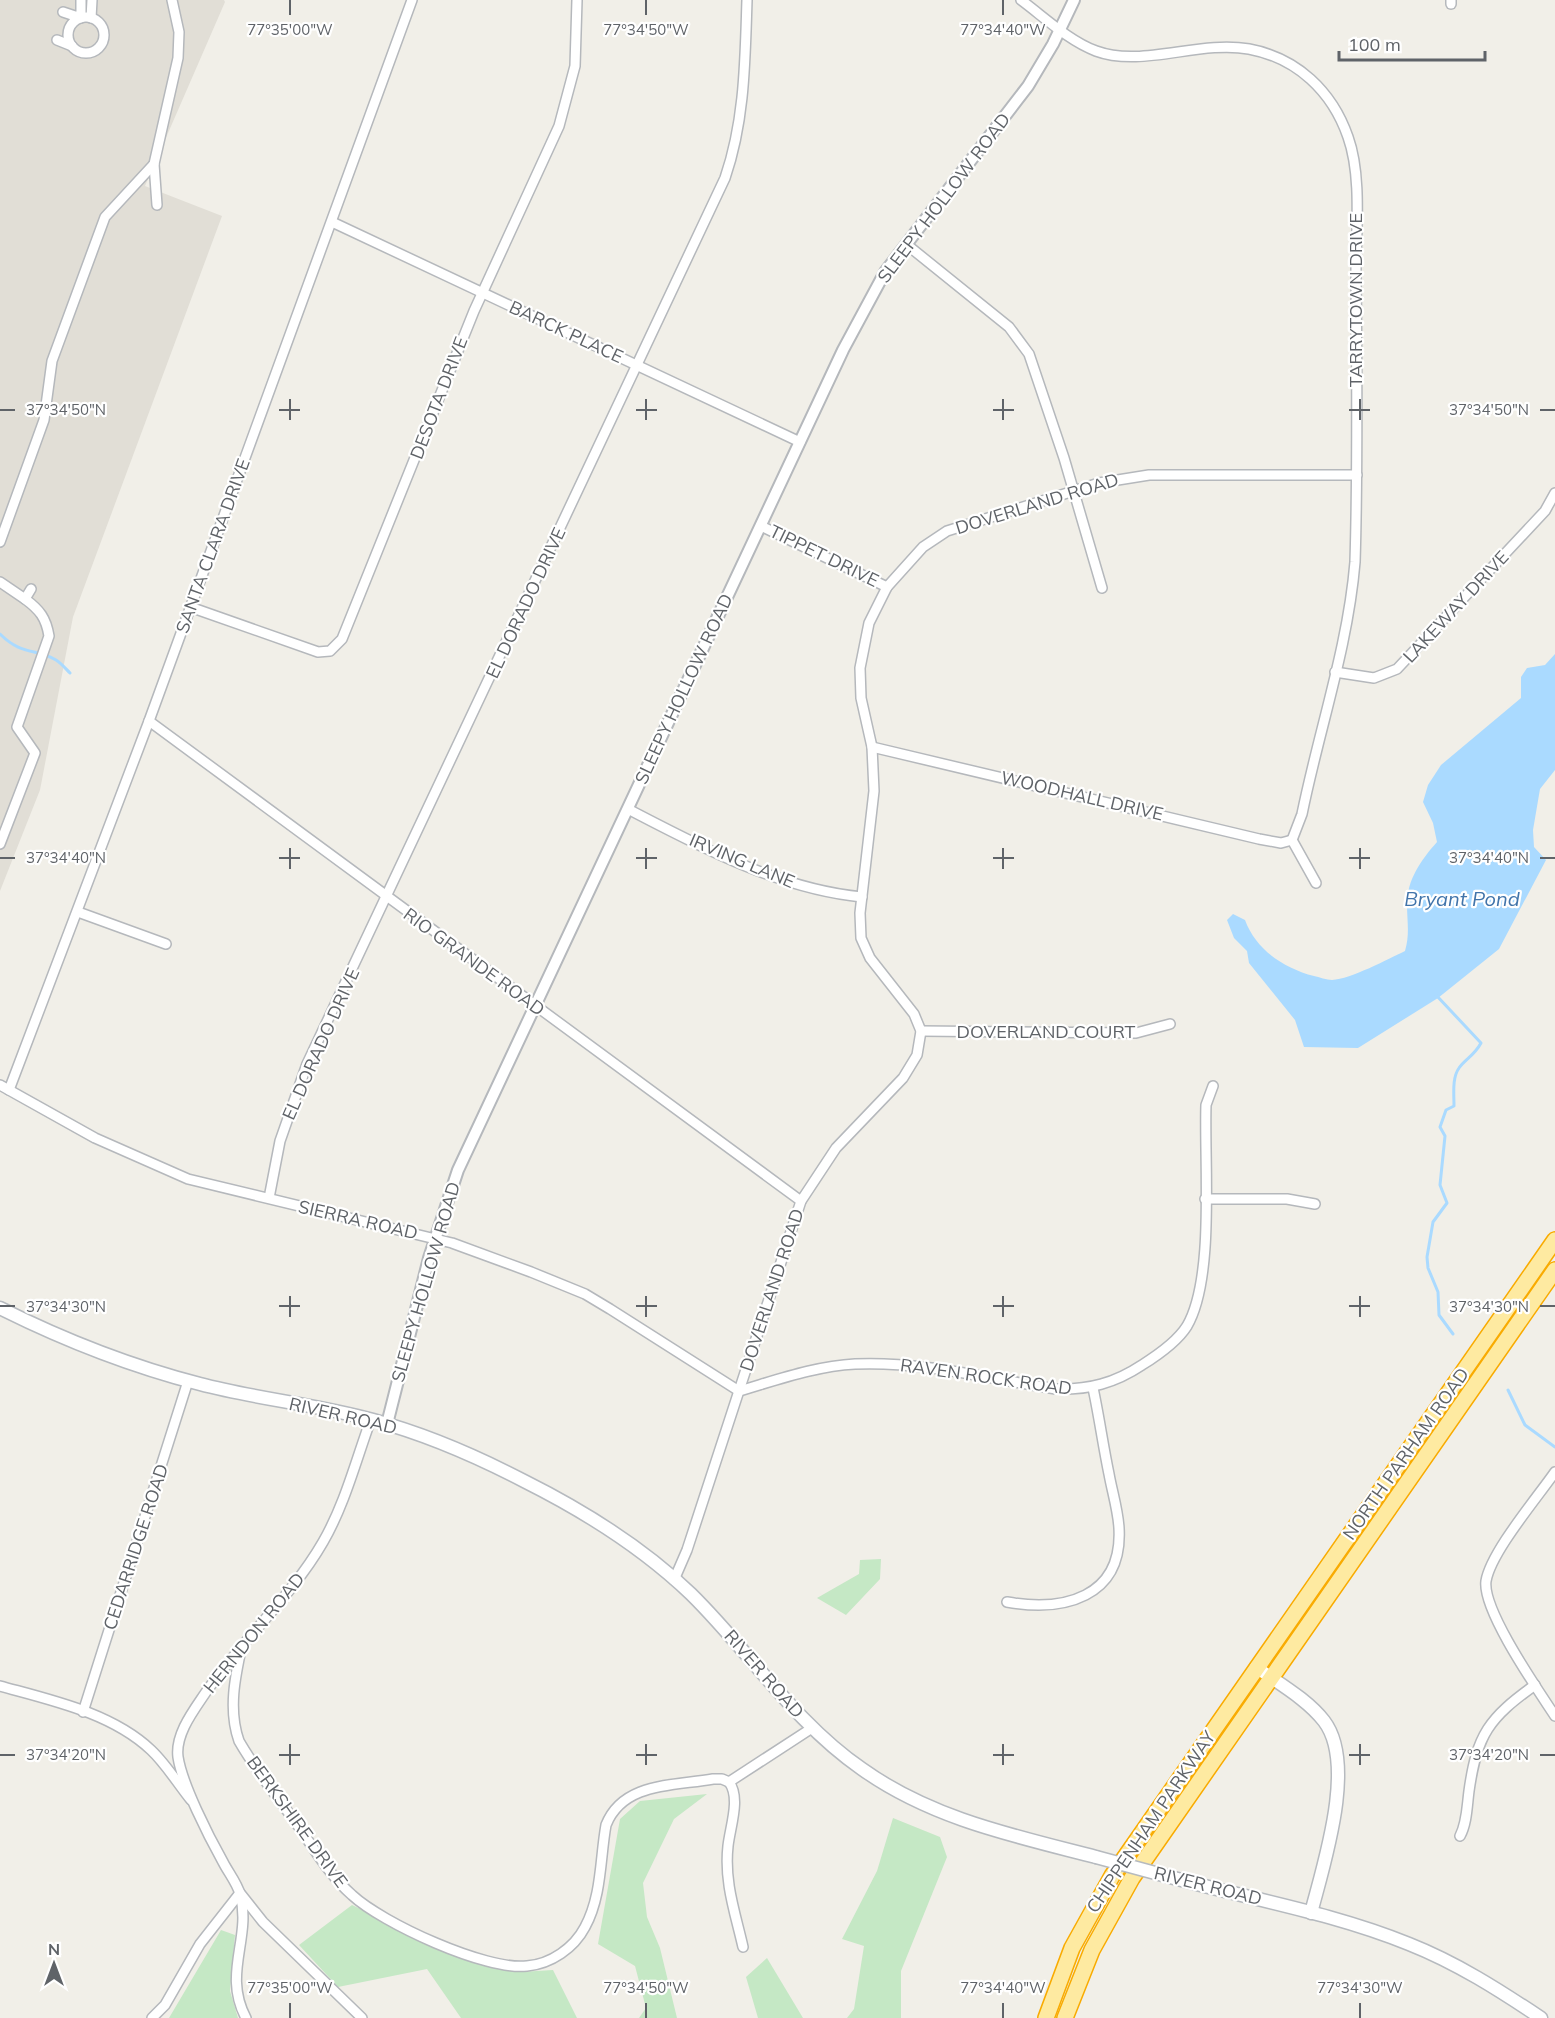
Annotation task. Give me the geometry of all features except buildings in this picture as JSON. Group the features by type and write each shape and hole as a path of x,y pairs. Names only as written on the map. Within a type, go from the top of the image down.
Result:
{"highway":[{"name":"NORTH PARHAM ROAD","path":"1256,1667 1555,1240"},
{"name":"NORTH PARHAM ROAD","path":"1272,1678 1555,1270"},
{"name":"CHIPPENHAM PARKWAY","path":"1046,2018 1065,1964 1096,1902 1256,1667"},
{"name":"CHIPPENHAM PARKWAY","path":"1065,2018 1085,1966 1117,1903 1272,1678"}],"main road":[{"name":"RIVER ROAD","path":"0,1308 85,1347 188,1381 387,1424 465,1452 570,1505 623,1539 674,1580 728,1633 812,1728 862,1769 920,1803 984,1827 1311,1913 1410,1944 1474,1976 1541,2018"},
{"path":"1256,1667 1319,1715 1328,1726 1336,1751 1336,1807 1311,1913"}],"street":[{"path":"72,46 69,30 81,18 81,0"},
{"path":"92,0 92,18"},
{"path":"157,205 154,164 178,58 178,32 172,0"},
{"name":"SANTA CLARA DRIVE","path":"9,1090 149,721 412,0"},
{"name":"DESOTA DRIVE","path":"190,607 311,650 325,652 337,646 350,625 482,292 567,104 575,66 577,0"},
{"name":"EL DORADO DRIVE","path":"268,1198 280,1141 295,1094 712,208 732,159 742,102 747,0"},
{"name":"TARRYTOWN DRIVE","path":"1022,0 1087,47 1119,56 1221,46 1261,51 1297,67 1312,79 1332,104 1349,138 1355,174 1357,475 1353,591 1302,814 1292,840"},
{"name":"SLEEPY HOLLOW ROAD","path":"387,1424 435,1238 458,1170 800,442 870,297 906,244 1010,113 1038,70 1074,0"},
{"path":"57,40 85,53 100,48 104,38 103,28 92,18 81,18 63,12"},
{"path":"0,542 44,420 52,361 105,217 154,164"},
{"name":"BARCK PLACE","path":"332,222 800,442"},
{"path":"906,244 993,314 1022,343 1042,389 1102,588"},
{"name":"DOVERLAND ROAD","path":"674,1580 801,1201 836,1149 911,1067 918,1054 921,1031 910,1006 878,970 866,950 860,928 874,791 872,747 861,698 860,668 869,623 887,586 923,547 946,531 1117,478 1149,475 1357,475"},
{"name":"LAKEWAY DRIVE","path":"1335,672 1374,678 1397,669 1545,511 1555,493"},
{"name":"TIPPET DRIVE","path":"761,526 887,586"},
{"path":"0,844 35,753 17,727 50,636 46,620 39,609 3,584 10,576"},
{"path":"25,599 31,589"},
{"name":"RIO GRANDE ROAD","path":"149,721 801,1201"},
{"name":"WOODHALL DRIVE","path":"872,747 1259,839 1281,843 1292,840"},
{"name":"IRVING LANE","path":"628,809 784,881 822,891 862,897"},
{"path":"1292,840 1316,882"},
{"path":"78,912 166,944"},
{"name":"DOVERLAND COURT","path":"921,1031 1136,1033 1170,1024"},
{"name":"SIERRA ROAD","path":"0,1085 95,1138 162,1169 210,1186 435,1238 585,1294 739,1391"},
{"name":"RAVEN ROCK ROAD","path":"739,1391 827,1368 872,1364 926,1368 1056,1389 1093,1388 1120,1378 1155,1358 1187,1326 1202,1285 1206,1105 1213,1086"},
{"path":"1205,1199 1287,1199 1315,1204"},
{"name":"CEDARRIDGE ROAD","path":"83,1712 188,1381"},
{"path":"1007,1602 1042,1607 1073,1601 1102,1582 1114,1562 1119,1526 1093,1388"},
{"name":"HERNDON ROAD","path":"246,2018 235,1987 242,1936 240,1893 205,1828 178,1760 179,1742 202,1699 325,1540 371,1419"},
{"path":"1555,1472 1496,1557 1486,1581 1491,1607 1555,1716"},
{"name":"BERKSHIRE DRIVE","path":"242,1645 233,1696 234,1721 239,1741 333,1876 351,1895 389,1921 491,1961 517,1966 540,1964 557,1956 578,1937 593,1909 597,1894 606,1825 623,1798 644,1790 713,1779 729,1782"},
{"path":"1460,1836 1465,1821 1477,1751 1485,1730 1499,1714 1535,1685"},
{"path":"0,1686 108,1721 140,1740 160,1760 197,1806"},
{"path":"743,1947 726,1871 735,1796 729,1782 812,1728"},
{"path":"152,2018 165,2005 200,1944 240,1893 263,1922 362,2018"}],"shaded area":[{"path":"0,0 224,0 225,2 145,186 222,216 73,617 40,790 0,891"}],"green space":[{"path":"881,1559 880,1579 846,1615 817,1598 859,1574 860,1560"},
{"path":"707,1794 674,1819 643,1883 647,1917 660,1948 677,2018 639,2018 646,2008 635,1966 598,1944 620,1819 640,1801"},
{"path":"893,1818 940,1837 947,1857 901,1971 901,2018 847,2018 854,2009 864,1946 842,1939 877,1871"},
{"path":"352,1905 466,1958 520,1972 553,1970 577,2018 461,2018 427,1969 338,1987 299,1945"},
{"path":"221,1930 235,1935 230,1991 238,2018 169,2018"},
{"path":"767,1958 803,2018 758,2018 746,1977"}],"water":[{"name":"Bryant Pond","path":"1555,654 1555,770 1540,789 1533,830 1534,847 1546,860 1499,949 1438,998 1358,1048 1304,1047 1295,1020 1249,963 1247,951 1234,938 1227,920 1233,914 1245,920 1256,940 1272,956 1303,973 1328,980 1349,976 1405,951 1408,933 1409,887 1420,863 1437,842 1433,823 1423,802 1428,785 1441,765 1521,698 1521,677 1527,668 1545,665"}],"waterway":[{"path":"0,634 15,646 49,656 62,664 70,673"},
{"path":"1436,995 1481,1043 1461,1065 1455,1076 1454,1106 1446,1110 1440,1127 1445,1136 1440,1185 1447,1203 1433,1222 1427,1257 1428,1268 1438,1292 1439,1315 1453,1334"},
{"path":"1508,1390 1525,1425 1555,1447"}]}
